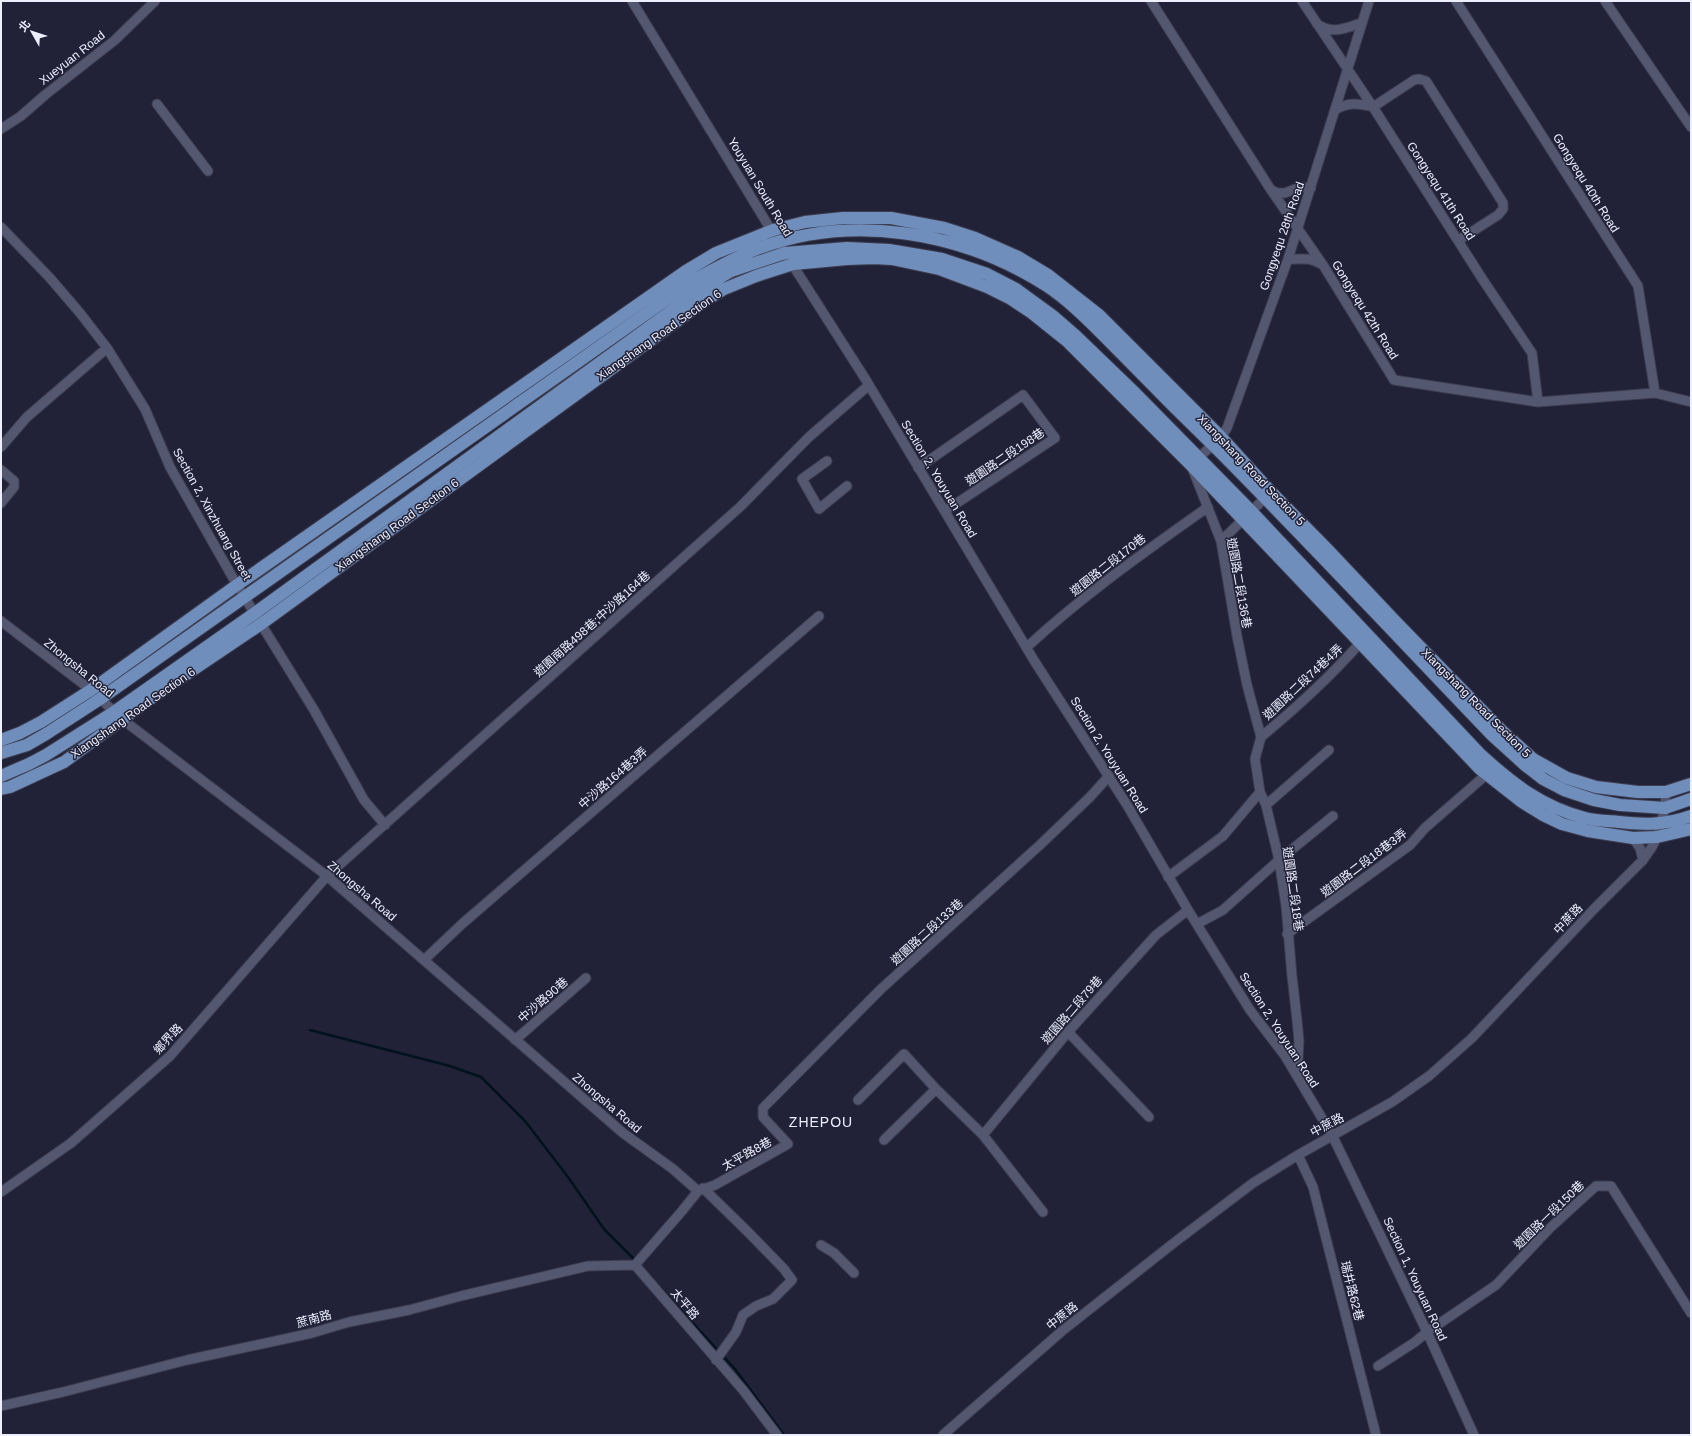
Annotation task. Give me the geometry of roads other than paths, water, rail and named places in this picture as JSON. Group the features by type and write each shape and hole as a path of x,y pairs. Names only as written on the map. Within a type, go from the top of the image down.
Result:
{"main road":[{"name":"Xiangshang Road Section 5","path":"773,230 805,222 843,218 890,218 944,228 975,238 1018,257 1048,275 1099,315 1492,735 1525,765 1543,779 1564,790 1594,800 1620,805 1665,808 1691,799"},
{"path":"1,740 20,733 41,722 91,690 237,585 686,271 716,252 773,230"},
{"name":"Xiangshang Road Section 5","path":"782,247 805,235 844,231 904,233 942,240 970,248 999,260 1049,287 1088,320 1217,441"},
{"path":"782,247 889,250 942,259 987,274 1016,289 1065,326 1132,390 1195,462"},
{"name":"Xiangshang Road Section 6","path":"1,753 27,745 40,738 100,699 694,280 722,264 753,250 782,247"},
{"name":"Xiangshang Road Section 6","path":"258,619 700,290 731,271 782,247"},
{"path":"794,264 847,259 892,259 939,269 987,287 1032,313 1067,341 1195,462 1481,755 1511,782 1549,805 1586,819 1643,825 1661,824 1691,816"},
{"name":"Xiangshang Road Section 6","path":"1,776 29,764 118,715 258,619 706,300 724,289 756,276 794,264"},
{"name":"Xiangshang Road Section 5","path":"1268,495 1533,760 1567,778 1596,787 1638,792 1666,792 1691,784"},
{"path":"1246,515 1360,643 1487,774 1522,802 1543,815 1562,824 1588,831 1633,838 1657,837 1691,829"},
{"name":"Xiangshang Road Section 6","path":"1,789 17,784 64,762 118,715"}],"street":[{"name":"Xueyuan Road","path":"1,129 21,116 45,95 115,40 155,1"},
{"name":"Youyuan South Road","path":"632,1 782,247 869,385"},
{"name":"Gongyequ 42th Road","path":"1151,1 1271,190 1322,265 1394,380 1538,402 1655,393 1691,402"},
{"name":"Gongyequ 41th Road","path":"1302,1 1373,107 1532,353 1538,402"},
{"name":"Gongyequ 28th Road","path":"1195,462 1228,428 1288,259 1368,1"},
{"name":"Gongyequ 40th Road","path":"1456,1 1638,286 1655,393"},
{"path":"1605,1 1691,126"},
{"path":"1316,23 1328,30 1334,31 1361,24"},
{"path":"1334,110 1349,103 1373,107 1414,80 1422,79 1429,85 1503,203 1503,209 1498,215 1459,240"},
{"path":"157,104 208,171"},
{"path":"1271,190 1285,192 1300,187 1311,188"},
{"name":"Section 2, Xinzhuang Street","path":"1,227 50,278 107,348 145,409 170,467 237,585 314,710 364,800 385,824"},
{"path":"1288,259 1313,259 1322,265"},
{"path":"1,448 27,417 107,348"},
{"name":"Section 2, Youyuan Road","path":"869,385 1027,647 1109,776 1188,910 1250,1010 1285,1056 1332,1135"},
{"name":"遊園南路498巷;中沙路164巷","path":"327,876 740,507 809,437 869,385"},
{"name":"遊園路二段198巷","path":"918,468 1023,395 1055,438 945,512"},
{"path":"828,461 802,479 819,509 847,486"},
{"name":"遊園路二段136巷","path":"1195,462 1208,507 1221,541 1247,685 1261,737"},
{"path":"1,470 14,481 14,488 1,503"},
{"path":"1221,541 1268,495"},
{"name":"遊園路二段170巷","path":"1027,647 1046,629 1144,552 1208,507"},
{"name":"中沙路164巷3弄","path":"424,960 462,924 820,616"},
{"name":"Zhongsha Road","path":"1,621 91,690 118,715 327,876 623,1133 700,1189 748,1232 784,1268 792,1280 773,1299 756,1306 743,1315 736,1332 716,1360"},
{"name":"遊園路二段74巷4弄","path":"1261,737 1289,713 1344,661 1360,643"},
{"name":"遊園路二段18巷","path":"1261,737 1255,759 1260,792 1266,805 1279,860 1299,1041 1297,1076"},
{"path":"1266,805 1329,750"},
{"name":"遊園路二段18巷3弄","path":"1287,934 1410,845 1425,828 1487,774"},
{"name":"遊園路二段133巷","path":"763,1108 881,989 1041,844 1090,797 1109,776"},
{"path":"1168,877 1223,836 1260,792"},
{"name":"中蔗路","path":"943,1435 1062,1331 1175,1242 1253,1184 1298,1155 1332,1135 1359,1122 1392,1102 1429,1076 1472,1038 1642,860 1652,847 1657,837 1665,808 1666,792"},
{"path":"1197,924 1224,910 1279,860 1333,816"},
{"path":"1633,838 1640,848 1642,860"},
{"name":"鄉界路","path":"1,1192 71,1143 170,1056 327,876"},
{"name":"遊園路二段79巷","path":"983,1135 1068,1032 1156,935 1188,910"},
{"name":"中沙路90巷","path":"515,1040 586,978"},
{"path":"1068,1032 1149,1117"},
{"path":"858,1100 904,1054 936,1089 983,1135 1043,1212"},
{"path":"884,1140 936,1089"},
{"name":"太平路8巷","path":"700,1189 715,1185 788,1144 764,1116 763,1108"},
{"name":"Section 1, Youyuan Road","path":"1332,1135 1427,1332 1474,1435"},
{"name":"瑞井路62巷","path":"1298,1155 1313,1187 1376,1435"},
{"name":"遊園路一段150巷","path":"1427,1332 1496,1285 1550,1228 1596,1186 1610,1186 1691,1313"},
{"path":"635,1265 682,1212 700,1189"},
{"path":"821,1245 834,1253 854,1273"},
{"name":"太平路","path":"635,1265 742,1390 777,1435"},
{"name":"蔗南路","path":"1,1406 187,1360 312,1333 349,1322 409,1310 588,1266 635,1265"},
{"path":"1378,1366 1415,1342 1427,1332"}],"waterway":[{"path":"310,1030 450,1066 481,1077 525,1121 568,1177 604,1229 636,1261"},
{"path":"657,1284 735,1369 784,1435"}],"district":[{"name":"ZHEPOU","path":"821,1122"}]}
